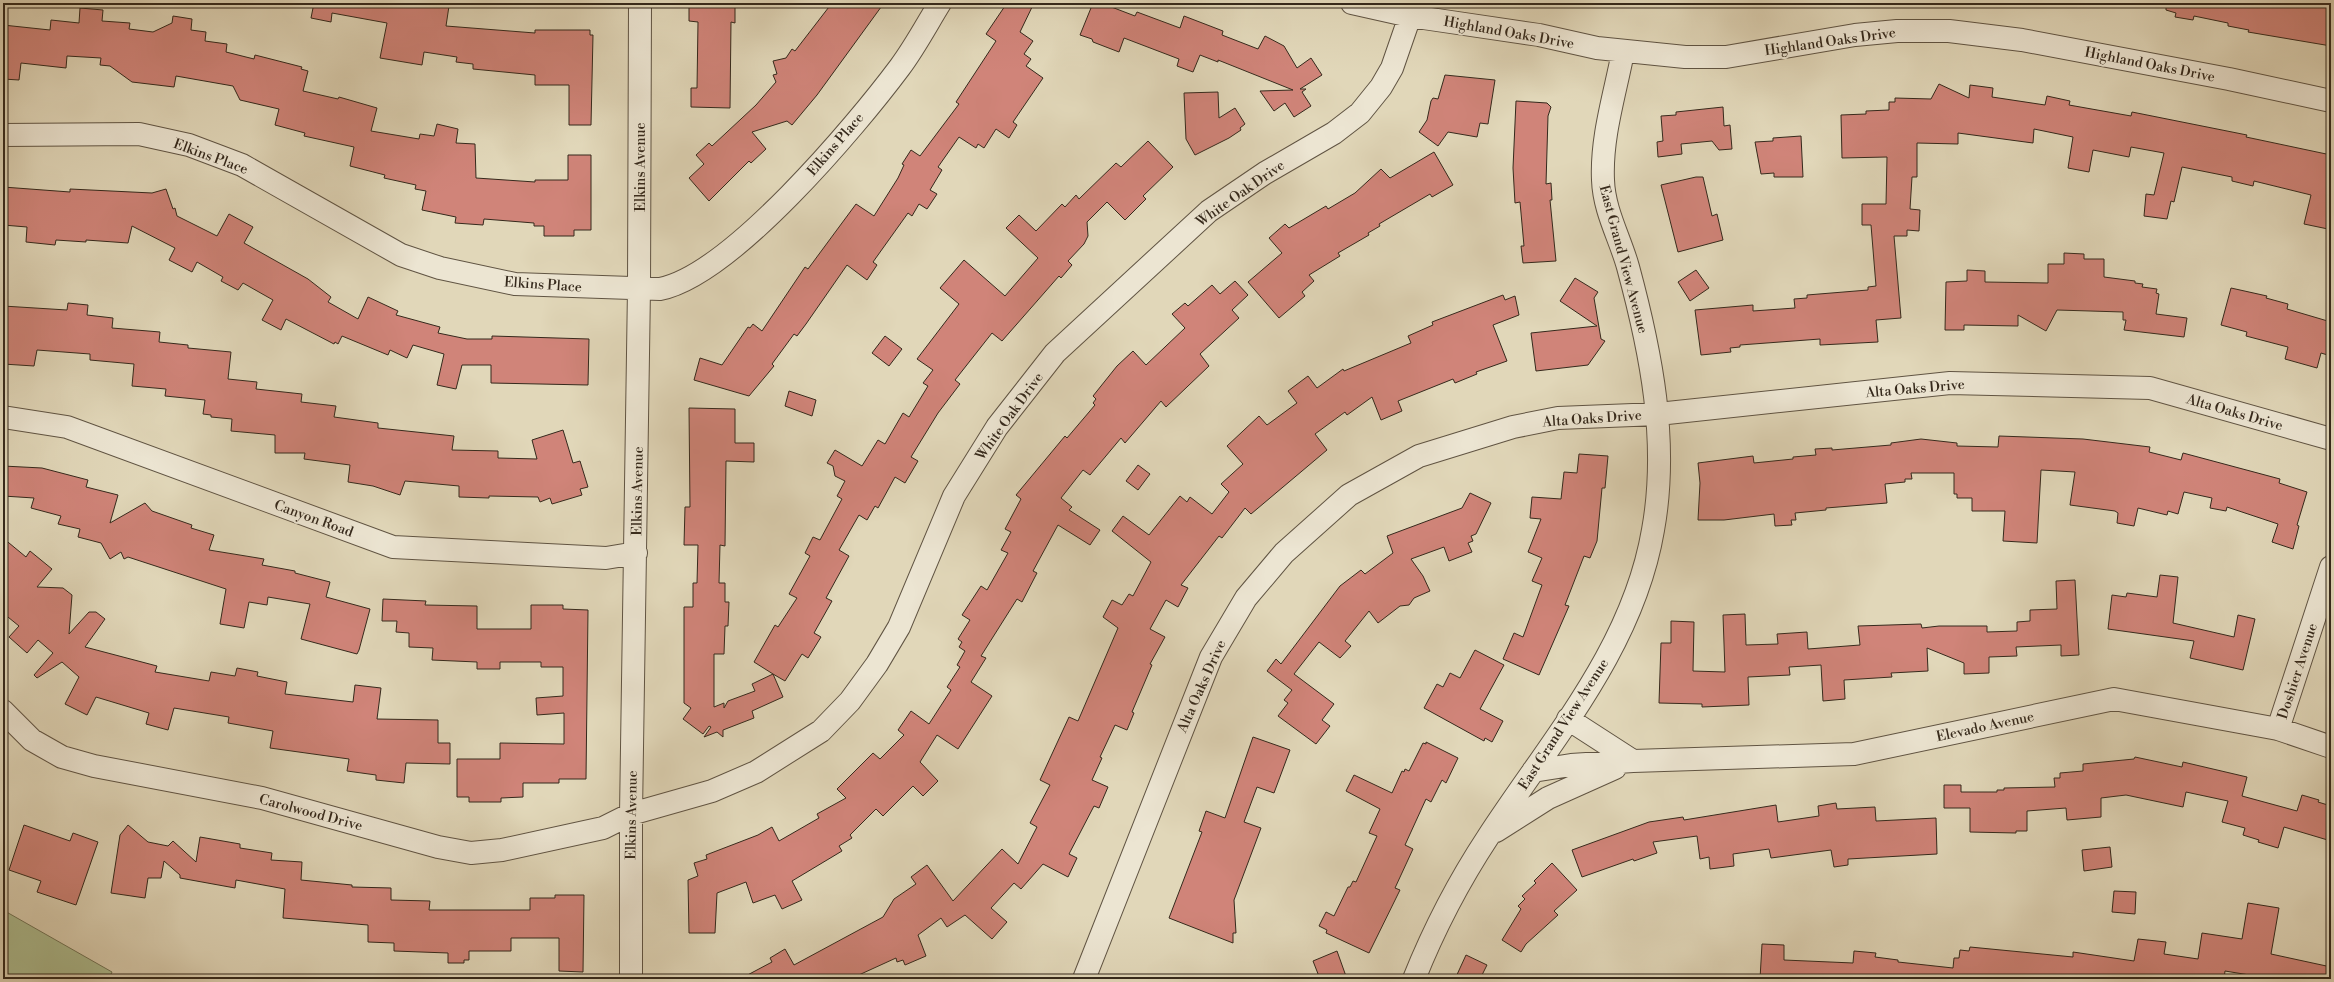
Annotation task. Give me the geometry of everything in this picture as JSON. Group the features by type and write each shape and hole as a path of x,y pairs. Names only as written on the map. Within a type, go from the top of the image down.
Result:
{"street":[{"name":"Elkins Avenue","path":"631,979 631,814 639,288 640,3"},
{"name":"Elkins Place","path":"3,135 139,134 189,145 242,165 401,255 440,268 515,284 660,289 675,284 710,265 762,222 826,157 886,85 900,66 940,3"},
{"name":"Highland Oaks Drive","path":"1352,3 1410,16 1539,36 1623,52 1685,58 1726,57 1855,35 1897,31 1949,31 2022,40 2229,79 2331,101"},
{"name":"White Oak Drive","path":"631,814 712,791 756,772 821,732 850,701 877,664 898,627 954,496 997,427 1055,353 1209,211 1265,173 1334,133 1360,113 1380,87 1392,68 1410,16"},
{"name":"East Grand View Avenue","path":"1414,979 1426,949 1454,894 1486,839 1588,692 1611,652 1630,610 1653,532 1657,501 1658,414 1644,328 1627,263 1613,227 1603,182 1603,150 1623,52"},
{"name":"Alta Oaks Drive","path":"1084,979 1211,657 1246,598 1284,553 1349,495 1419,456 1514,426 1558,418 1658,414 1950,383 2150,388 2331,439"},
{"name":"Canyon Road","path":"3,417 67,427 393,547 606,558 636,553"},
{"name":"Doshier Avenue","path":"2278,729 2331,567"},
{"name":"Elevado Avenue","path":"1533,771 1571,765 1633,761 1854,754 2114,699 2278,729 2331,747"},
{"name":"Carolwood Drive","path":"3,711 32,740 62,757 94,766 262,798 438,847 471,853 502,850 603,828 631,814"},
{"path":"1568,719 1633,761"},
{"name":"Elevado Avenue","path":"1486,839 1548,798 1595,776 1633,761"}],"green space":[{"path":"3,910 112,972 109,979 3,979"}],"building":[{"path":"314,3 433,3 449,6 446,26 535,33 535,30 590,30 590,35 593,35 591,125 569,125 569,85 535,85 535,75 473,69 473,64 456,62 457,57 424,52 422,65 380,58 387,23 332,13 331,22 311,18"},
{"path":"689,3 735,3 735,23 731,22 730,108 691,107 691,88 697,88 698,22 689,21"},
{"path":"832,3 884,3 817,95 792,125 787,121 752,132 766,149 751,163 749,161 709,201 689,178 704,164 696,155 709,143 712,146 756,105 776,82 773,75 777,74 773,61 786,58 792,49 795,51"},
{"path":"1007,3 1034,3 1020,32 1033,41 1024,54 1031,59 1026,66 1043,78 1013,122 1017,125 1009,138 996,129 984,148 978,144 976,148 959,137 938,167 942,170 930,190 937,194 927,209 919,204 912,216 908,213 873,262 877,265 867,280 847,265 806,324 797,336 794,334 772,364 774,366 749,396 694,380 700,358 722,365 748,327 750,328 753,324 762,331 805,267 808,269 856,204 874,216 898,178 904,165 902,164 911,150 920,156 959,104 956,102 996,41 986,34"},
{"path":"1093,3 1101,3 1135,16 1137,12 1180,28 1184,16 1223,31 1222,35 1258,49 1265,36 1284,46 1297,68 1311,58 1322,75 1300,89 1306,89 1302,92 1311,106 1294,117 1285,103 1274,111 1260,91 1293,90 1218,60 1218,62 1200,55 1193,72 1177,66 1179,59 1124,38 1119,52 1093,42 1092,39 1080,35"},
{"path":"2166,3 2331,3 2331,46 2248,32 2249,30 2228,26 2228,23 2194,16 2193,20 2175,17 2176,13 2166,10"},
{"path":"80,8 103,10 102,21 130,23 129,29 153,32 172,23 173,16 192,19 191,30 206,32 205,41 227,44 226,52 254,59 255,55 302,67 301,69 308,71 303,91 338,99 339,97 377,108 371,131 419,139 420,134 434,136 437,124 458,129 456,143 475,144 476,178 535,182 535,180 568,180 568,155 591,155 591,230 574,230 574,236 544,236 544,226 534,226 534,223 484,219 483,225 455,223 456,217 422,210 426,191 415,189 416,185 384,178 385,175 350,166 354,147 304,136 305,133 275,125 279,109 240,100 233,86 176,76 174,87 132,82 110,66 100,65 101,58 67,56 66,68 21,63 19,80 3,79 3,25 50,30 51,20 79,23"},
{"path":"1445,75 1495,80 1488,124 1480,123 1477,137 1448,132 1438,146 1419,132 1427,120 1431,101 1433,98 1438,99"},
{"path":"1939,84 1969,98 1970,85 1993,88 1992,97 2045,105 2047,96 2070,101 2069,105 2131,116 2132,112 2247,135 2246,137 2331,155 2331,215 2328,229 2304,224 2311,195 2254,181 2253,186 2232,181 2232,177 2182,167 2174,202 2171,201 2167,219 2144,216 2146,194 2154,195 2164,153 2131,147 2129,157 2093,150 2089,172 2068,168 2073,137 2034,129 2033,143 1958,133 1958,144 1917,143 1917,177 1912,177 1910,209 1920,210 1919,231 1907,230 1907,236 1894,236 1901,318 1876,320 1878,342 1820,345 1820,339 1740,345 1740,347 1730,348 1731,352 1701,355 1695,310 1753,305 1753,311 1795,308 1794,299 1807,298 1807,295 1868,290 1868,287 1876,286 1871,225 1862,225 1862,204 1886,204 1887,157 1842,158 1841,115 1866,114 1866,111 1889,110 1889,102 1895,102 1895,98 1931,99"},
{"path":"1218,92 1219,118 1235,108 1245,124 1240,128 1241,130 1229,138 1195,155 1186,139 1184,93"},
{"path":"1516,101 1547,103 1551,107 1548,116 1546,184 1551,183 1552,200 1550,200 1556,261 1523,263 1521,246 1524,246 1520,202 1515,203 1513,168"},
{"path":"1723,107 1724,126 1730,125 1732,149 1719,150 1712,141 1681,144 1682,154 1658,157 1657,142 1663,141 1661,116 1676,115 1676,112"},
{"path":"1801,136 1803,177 1774,177 1774,173 1761,174 1755,142 1773,141 1773,138"},
{"path":"1148,141 1173,167 1143,196 1146,199 1125,220 1107,202 1087,222 1088,236 1084,244 1068,261 1072,265 1061,278 1059,276 1002,341 992,333 955,380 960,384 938,413 911,457 918,461 905,483 895,477 878,508 875,506 867,520 859,515 839,550 849,556 826,598 832,601 814,633 821,637 808,658 802,654 785,681 754,662 775,625 778,627 797,598 789,594 810,556 805,553 813,537 820,540 842,499 837,496 845,481 835,476 833,466 827,463 835,450 862,466 878,440 885,444 903,413 909,417 928,386 923,383 933,370 917,359 959,304 940,288 964,260 1005,296 1038,258 1006,228 1019,215 1036,231 1062,204 1065,207 1076,195 1079,199 1116,163 1121,167"},
{"path":"1434,152 1453,185 1432,197 1430,194 1379,224 1380,226 1368,233 1369,235 1338,253 1340,256 1309,275 1314,281 1302,292 1305,296 1279,318 1248,282 1282,253 1269,238 1285,224 1289,228 1326,206 1328,209 1355,193 1381,169 1390,178"},
{"path":"1696,177 1703,177 1712,216 1717,214 1723,240 1678,252 1661,185"},
{"path":"3,187 70,192 70,189 152,193 166,189 177,216 217,236 229,214 253,227 244,243 308,279 331,297 328,302 358,319 368,297 398,311 396,315 440,327 438,333 467,339 492,339 492,336 589,339 588,385 491,383 491,365 462,365 456,389 437,385 444,354 413,345 407,358 390,350 388,355 342,336 338,344 335,342 334,344 286,319 281,330 262,320 273,300 243,283 238,290 221,281 223,277 197,262 192,272 169,260 175,248 132,226 128,243 86,240 86,242 56,240 55,245 26,242 27,227 3,225"},
{"path":"2064,253 2084,254 2084,259 2104,259 2104,277 2135,281 2135,283 2143,284 2142,287 2157,289 2156,293 2159,294 2156,314 2187,318 2184,337 2124,330 2126,320 2123,320 2123,312 2057,310 2046,331 2018,315 2018,326 1964,325 1964,330 1945,330 1946,282 1967,281 1967,270 1985,271 1985,282 2048,283 2048,264 2064,264"},
{"path":"1696,270 1709,288 1690,301 1678,282"},
{"path":"1575,278 1598,292 1594,298 1601,339 1605,341 1588,365 1536,371 1531,333 1597,326 1560,301"},
{"path":"1235,281 1248,295 1232,310 1239,318 1200,354 1209,366 1166,407 1161,401 1125,443 1121,438 1090,475 1083,470 1061,498 1072,507 1069,510 1100,530 1090,545 1058,525 1033,571 1037,573 1022,602 1017,599 981,656 986,658 971,682 992,696 958,749 937,735 920,762 938,781 923,796 913,786 883,816 876,809 850,835 852,838 839,846 842,851 792,881 802,900 782,909 775,895 753,903 746,882 717,893 715,933 689,933 688,880 698,876 694,863 707,859 706,855 758,835 772,827 779,841 819,818 817,814 846,798 837,789 873,753 880,759 904,735 898,730 911,711 929,724 951,690 947,687 960,667 957,665 965,651 959,647 962,642 958,639 970,620 962,615 981,586 987,590 1008,553 1001,550 1011,532 1005,529 1021,499 1016,495 1065,436 1067,438 1095,405 1093,403 1096,399 1093,396 1117,366 1133,351 1146,365 1185,328 1172,314 1185,303 1188,306 1212,285 1220,294"},
{"path":"2231,288 2267,296 2266,298 2288,304 2287,309 2331,322 2331,356 2321,353 2317,368 2285,359 2288,347 2246,336 2247,332 2221,325"},
{"path":"1503,295 1505,300 1515,296 1519,315 1493,325 1507,361 1476,372 1477,374 1455,383 1453,379 1398,401 1402,411 1381,420 1372,397 1347,415 1345,412 1315,434 1327,450 1251,514 1245,508 1222,538 1219,536 1181,585 1188,588 1178,607 1166,600 1150,629 1165,637 1150,664 1152,665 1132,712 1134,713 1127,730 1115,725 1100,757 1102,758 1092,780 1108,787 1099,808 1094,806 1069,854 1077,858 1068,877 1043,864 1021,889 1014,883 991,908 1007,922 992,939 965,915 947,927 941,918 918,935 926,956 905,965 903,960 897,962 896,958 850,979 740,979 772,962 770,958 785,949 794,965 883,917 894,899 916,884 911,877 927,865 953,901 1002,849 1018,864 1037,827 1030,823 1050,785 1040,780 1069,717 1078,721 1118,628 1103,617 1112,600 1122,605 1129,594 1133,596 1151,562 1112,531 1123,516 1149,535 1180,496 1187,502 1190,497 1212,514 1229,492 1221,484 1243,464 1227,446 1259,416 1267,425 1297,403 1288,391 1308,376 1317,388 1343,369 1344,371 1411,343 1408,336 1433,325 1432,322"},
{"path":"68,303 88,305 87,315 113,318 112,328 160,332 159,342 188,345 188,348 231,352 228,379 257,382 256,389 302,394 301,402 336,406 334,417 378,423 378,428 454,436 452,450 498,451 498,458 537,459 532,440 563,430 573,463 580,461 588,487 580,489 582,495 552,504 550,498 540,502 538,497 459,497 459,486 405,481 400,495 373,486 348,482 350,465 304,459 305,453 275,453 275,435 231,431 232,419 211,417 211,415 203,414 205,400 165,396 166,389 132,386 134,364 90,360 90,354 37,350 34,366 3,364 3,306 67,310"},
{"path":"885,336 902,349 889,366 872,353"},
{"path":"789,391 816,400 812,416 785,406"},
{"path":"689,408 735,409 735,443 754,443 754,462 726,461 725,546 720,545 719,583 725,583 725,602 729,602 728,626 725,626 724,654 714,654 714,707 724,703 724,708 728,701 755,691 752,684 773,674 783,697 752,711 754,718 723,730 723,737 717,732 704,737 711,727 709,726 703,734 683,719 691,708 684,703 684,607 693,607 693,583 697,583 698,545 684,545 685,507 690,507"},
{"path":"1999,436 2083,439 2150,447 2149,452 2181,460 2183,453 2280,479 2279,483 2307,492 2297,525 2299,526 2293,549 2272,542 2278,524 2227,507 2226,511 2210,508 2212,498 2184,492 2178,514 2168,511 2167,515 2138,508 2134,526 2117,523 2118,513 2115,511 2070,505 2075,472 2041,470 2037,543 2003,541 2005,511 1972,511 1972,498 1957,498 1957,494 1954,494 1954,473 1911,473 1912,479 1905,479 1905,482 1885,484 1887,503 1826,508 1826,510 1795,513 1796,520 1791,520 1792,525 1775,526 1774,514 1724,520 1698,520 1700,483 1698,463 1753,456 1754,463 1793,459 1793,457 1816,455 1815,449 1832,448 1832,450 1891,445 1891,443 1921,439 1957,443 1957,446 1998,447"},
{"path":"1579,454 1608,456 1605,488 1602,488 1597,541 1590,558 1584,556 1565,605 1569,606 1539,675 1503,659 1514,633 1523,637 1542,585 1532,581 1542,558 1528,552 1541,519 1530,518 1532,497 1561,499 1564,472 1577,473"},
{"path":"1138,465 1150,474 1138,490 1126,481"},
{"path":"3,466 42,468 88,480 86,487 118,495 110,523 145,503 152,511 192,525 191,528 214,535 209,550 264,559 262,565 295,571 295,573 330,582 326,597 370,609 357,654 301,639 310,604 268,597 267,605 249,602 244,628 220,624 226,589 128,557 124,559 121,552 110,559 101,543 78,537 80,529 58,524 61,516 31,508 34,498 3,496"},
{"path":"1470,493 1491,503 1476,534 1471,536 1473,541 1468,543 1472,552 1449,561 1444,547 1411,559 1423,576 1430,591 1414,598 1409,605 1400,606 1378,623 1369,611 1345,641 1351,646 1340,658 1319,642 1294,674 1334,704 1322,720 1330,726 1316,744 1278,716 1288,703 1284,700 1292,690 1267,671 1276,659 1281,664 1340,586 1361,570 1365,574 1393,553 1387,536 1462,508"},
{"path":"3,538 26,557 30,551 52,569 37,587 63,588 72,595 69,634 89,612 96,612 105,619 85,647 157,666 155,672 209,681 211,672 235,676 237,668 258,672 257,676 287,682 285,694 353,702 355,685 381,688 377,719 438,720 438,743 450,743 450,764 406,763 404,783 376,780 376,775 347,771 349,759 270,748 273,731 228,723 229,717 174,708 168,730 146,724 149,713 96,697 87,715 65,704 79,677 62,662 37,678 34,675 53,653 38,640 27,653 9,637 19,626 3,613"},
{"path":"2160,575 2178,577 2173,623 2234,637 2238,615 2255,619 2243,670 2190,658 2194,641 2108,629 2112,595 2126,597 2127,593 2157,597"},
{"path":"2075,580 2079,655 2061,656 2061,645 2016,647 2017,656 1989,657 1989,673 1964,674 1964,663 1927,648 1928,671 1891,673 1892,677 1844,680 1845,699 1823,701 1821,665 1789,667 1790,675 1748,677 1749,705 1702,707 1702,704 1659,703 1661,643 1671,643 1671,621 1694,622 1693,671 1725,672 1723,615 1745,614 1746,645 1778,644 1777,634 1807,632 1808,649 1860,645 1858,626 1921,624 1922,628 1939,626 1987,626 1987,632 2017,631 2017,622 2030,621 2030,610 2057,609 2056,581"},
{"path":"383,599 426,601 425,605 477,606 477,629 531,629 531,605 563,605 563,609 588,610 586,779 559,779 559,783 523,783 523,797 501,798 501,802 469,802 469,797 457,797 457,759 500,759 500,743 564,744 564,713 537,715 536,698 563,696 563,667 541,667 541,662 500,662 500,669 477,669 477,662 432,660 433,648 409,647 409,633 396,632 397,621 382,621"},
{"path":"1475,650 1504,665 1480,709 1503,721 1492,742 1485,738 1484,741 1424,708 1437,684 1443,687 1450,673 1460,678"},
{"path":"1253,737 1290,750 1274,793 1257,787 1244,822 1261,828 1234,900 1236,933 1233,933 1233,943 1169,918 1202,832 1199,831 1206,811 1225,818"},
{"path":"1426,742 1458,758 1446,783 1442,780 1431,802 1426,799 1405,845 1413,849 1395,888 1400,890 1369,953 1326,933 1327,930 1319,926 1326,912 1334,916 1348,887 1350,887 1353,881 1356,882 1377,836 1369,833 1380,809 1346,791 1354,775 1392,793 1402,771 1404,772 1405,769 1409,771 1423,743 1426,744"},
{"path":"2135,757 2182,767 2183,762 2247,777 2242,796 2297,811 2302,795 2319,800 2318,802 2331,806 2331,841 2284,827 2278,848 2258,842 2259,840 2243,835 2245,828 2222,822 2228,801 2186,792 2183,807 2126,795 2101,798 2101,817 2067,820 2066,808 2027,811 2027,831 2016,831 2016,833 1970,832 1970,808 1944,808 1944,785 1961,785 1961,792 1997,792 1997,790 2004,790 2004,788 2055,787 2054,778 2060,778 2060,773 2083,771 2083,764 2134,759"},
{"path":"1836,803 1837,809 1875,807 1876,821 1936,818 1937,854 1848,859 1848,865 1834,867 1831,850 1771,858 1769,849 1733,854 1734,866 1710,869 1709,857 1700,859 1697,836 1653,842 1657,853 1634,861 1633,859 1582,877 1572,850 1649,822 1683,817 1684,820 1776,805 1778,822 1819,816 1818,806"},
{"path":"24,825 70,841 73,833 98,842 76,905 37,892 41,881 9,870"},
{"path":"128,825 148,842 168,846 173,841 196,862 200,837 240,844 240,848 272,853 271,860 302,862 301,880 352,885 352,887 391,888 391,900 430,901 429,910 530,910 530,898 555,898 555,895 584,895 583,972 559,971 559,938 511,938 511,951 469,951 469,960 464,960 464,963 448,963 448,953 394,951 394,943 368,942 368,925 283,918 285,889 236,880 235,888 180,878 180,875 164,861 161,878 148,878 145,898 111,893 120,835"},
{"path":"2110,847 2112,867 2084,871 2082,850"},
{"path":"1552,863 1577,890 1554,911 1558,915 1526,944 1521,952 1502,940 1521,909 1518,906 1525,899 1522,896 1536,883 1534,881"},
{"path":"2114,891 2136,892 2135,914 2112,912"},
{"path":"2248,903 2279,908 2271,954 2331,967 2331,979 2274,979 2225,971 2224,979 1760,979 1762,944 1784,945 1784,960 1853,963 1854,951 1876,953 1875,957 1898,960 1898,962 1953,968 1954,958 1959,958 1960,950 1969,951 1970,947 2073,957 2073,952 2134,961 2138,939 2166,942 2164,954 2198,959 2202,933 2242,939"},
{"path":"1337,951 1347,979 1320,979 1313,961"},
{"path":"1466,955 1487,965 1480,979 1455,979"}]}
